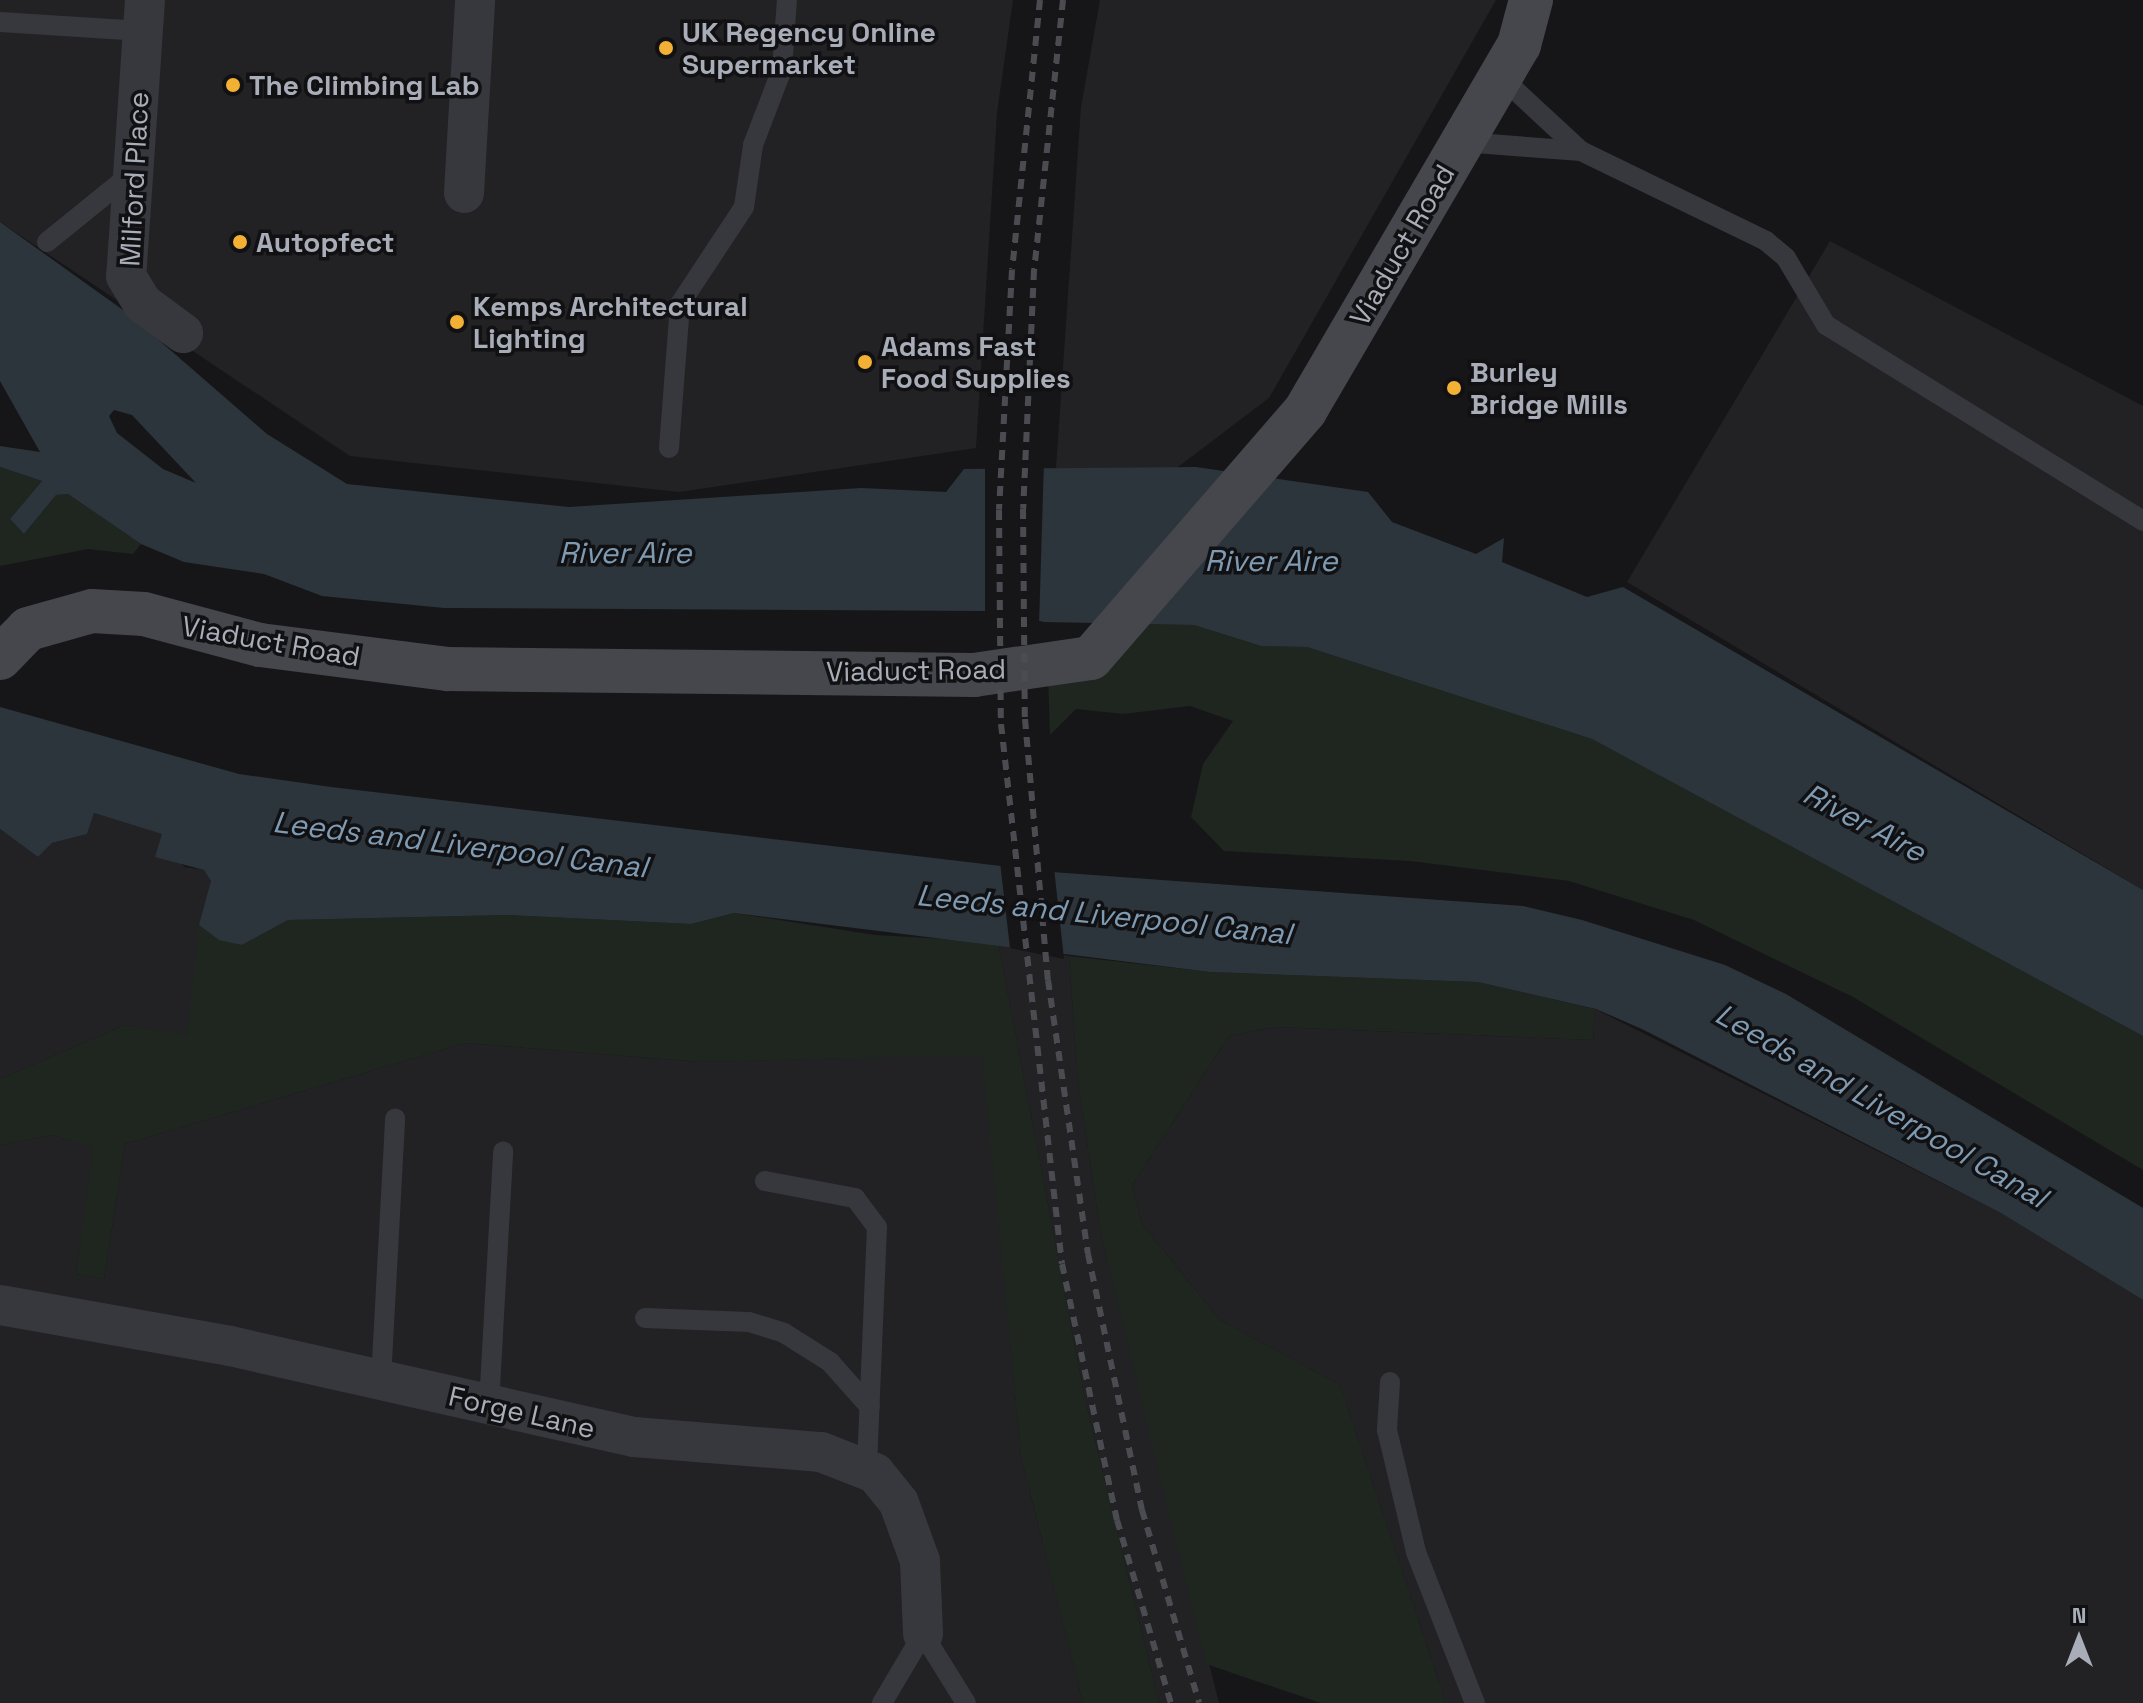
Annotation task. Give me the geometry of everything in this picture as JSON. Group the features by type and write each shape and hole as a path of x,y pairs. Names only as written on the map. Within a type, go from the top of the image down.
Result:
{"street":[{"path":"464,193 475,0"},
{"name":"Viaduct Road","path":"1,657 28,629 92,611 144,614 260,645 448,669 974,675 1091,658 1112,640 1282,440 1501,77 1531,0"},
{"name":"Milford Place","path":"143,15 126,276 142,303 183,333"},
{"name":"Forge Lane","path":"0,1305 381,1380 634,1437 821,1452 867,1470 899,1503 920,1561 923,1634"}],"lane":[{"path":"669,448 680,304 744,207 753,145 782,69 787,0"},
{"path":"0,22 143,15"},
{"path":"1501,77 1581,151 1766,241 1786,258 1826,325 2143,521"},
{"path":"1463,142 1581,151"},
{"path":"47,242 132,173"},
{"path":"381,1380 395,1118"},
{"path":"489,1405 503,1151"},
{"path":"765,1181 855,1198 877,1227 867,1470"},
{"path":"645,1318 749,1322 784,1333 830,1362 870,1407"},
{"path":"1390,1382 1387,1430 1416,1552 1475,1703"},
{"path":"882,1703 923,1634 966,1703"}],"shaded area":[{"path":"0,0 1013,0 997,113 976,448 679,492 350,456 0,222"},
{"path":"1100,0 1496,0 1269,398 1174,470 1056,468 1081,107"},
{"path":"1830,241 2143,406 2143,890 1627,582"},
{"path":"0,467 42,481 10,519 24,534 56,495 68,494 141,544 133,554 88,549 0,566"},
{"path":"1105,623 1194,625 1261,646 1307,647 1592,739 2143,1036 2143,1170 1853,997 1694,920 1569,881 1410,861 1224,851 1191,817 1203,764 1233,721 1190,706 1123,714 1076,709 1050,735 1048,676"},
{"path":"94,813 163,834 184,867 205,870 211,881 187,1036 125,1025 0,1079 0,829 38,857 52,843 87,834"},
{"path":"734,913 875,935 998,942 1085,1399 1159,1703 1083,1703 1021,1456 982,1055 700,1062 465,1043 125,1144 104,1279 76,1274 93,1148 52,1135 0,1145 0,1079 125,1025 187,1035 199,925 242,945 288,920 506,915 691,924"},
{"path":"998,942 1069,956 1078,1083 1101,1235 1219,1703 1159,1703 1085,1399"},
{"path":"1069,956 1210,972 1478,982 1595,1009 1593,1040 1275,1027 1229,1036 1132,1185 1142,1224 1220,1320 1340,1385 1446,1703 1321,1703 1206,1664 1101,1235 1078,1083"},
{"path":"1595,1009 2001,1213 2143,1300 2143,1703 1446,1703 1340,1385 1220,1320 1142,1224 1132,1185 1229,1036 1275,1027 1593,1040"},
{"path":"465,1043 700,1062 983,1054 1021,1456 1083,1703 0,1703 0,1145 52,1135 94,1148 76,1274 104,1279 125,1144"}],"water":[{"name":"River Aire","path":"0,222 130,315 267,434 347,484 569,507 861,488 946,492 964,469 1196,467 1368,492 1392,522 1476,554 1504,538 1502,562 1587,597 1623,587 2143,890 2143,1036 1592,739 1307,647 1261,646 1194,625 1045,622 984,611 444,608 322,596 264,574 184,562 141,544 68,494 56,495 24,534 10,519 42,481 0,467 0,446 40,452 0,381","holes":["114,410 132,415 196,483 163,469 117,433 109,416"]},
{"name":"Leeds and Liverpool Canal","path":"0,707 239,774 331,787 1052,872 1523,906 1582,920 1725,965 1786,994 2143,1208 2143,1300 2001,1213 1644,1030 1596,1009 1478,982 1210,972 734,913 691,924 506,915 288,920 242,945 219,940 199,925 211,881 204,870 155,857 162,834 94,813 87,834 52,843 38,857 0,829"}],"pier":[{"path":"1044,461 1039,625 985,615 985,465"},
{"path":"1000,862 1054,868 1064,959 1010,948"}],"railway":[{"path":"1040,0 1012,270 999,510 1001,724 1062,1264 1117,1520 1171,1703"},
{"path":"1063,0 1034,270 1023,509 1025,719 1048,980 1088,1254 1142,1510 1199,1703"}],"place":[{"name":"UK Regency Online Supermarket","path":"666,48"},
{"name":"The Climbing Lab","path":"233,85"},
{"name":"Autopfect","path":"240,242"},
{"name":"Kemps Architectural Lighting","path":"457,322"},
{"name":"Adams Fast Food Supplies","path":"865,362"},
{"name":"Burley Bridge Mills","path":"1454,388"}]}
